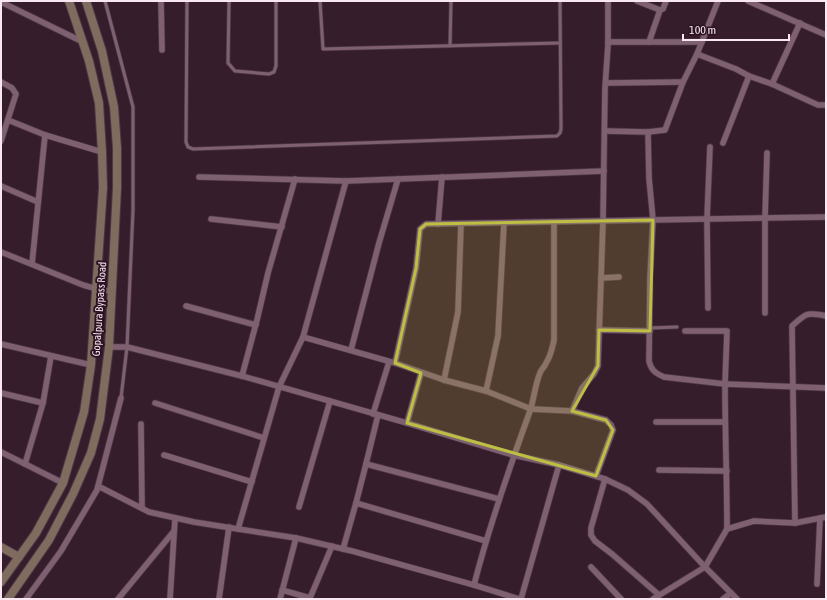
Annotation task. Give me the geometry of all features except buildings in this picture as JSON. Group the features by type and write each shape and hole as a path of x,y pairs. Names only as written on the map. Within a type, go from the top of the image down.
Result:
{"street":[{"name":"Gopalpura Bypass Road","path":"1,582 36,533 63,483 84,412 91,365 103,188 102,152 99,103 83,42 69,1"},
{"name":"Gopalpura Bypass Road","path":"8,599 49,540 73,494 91,453 100,419 109,347 117,188 117,148 114,107 102,51 86,1"},
{"path":"162,1 162,50"},
{"path":"572,411 582,388 594,374 598,366 608,1"},
{"path":"637,1 660,10"},
{"path":"649,42 660,10 666,1"},
{"path":"605,131 648,132 665,130 683,82 697,54 718,1"},
{"path":"748,1 826,35"},
{"path":"1,2 83,42"},
{"path":"772,84 800,23"},
{"path":"608,42 702,42"},
{"path":"697,54 772,84 818,105 826,104"},
{"path":"723,143 749,76"},
{"path":"1,82 12,88 16,94 1,139"},
{"path":"606,83 683,82"},
{"path":"8,120 45,135 102,152"},
{"path":"648,132 653,220 650,279 650,369 656,374 664,377 726,384 826,388"},
{"path":"32,264 45,135"},
{"path":"708,308 707,219 710,147"},
{"path":"766,313 765,218 767,153"},
{"path":"199,177 346,181 604,171"},
{"path":"438,224 442,177"},
{"path":"242,376 268,273 295,179"},
{"path":"351,350 379,243 398,179"},
{"path":"238,529 279,387 303,337 346,181"},
{"path":"1,186 38,202"},
{"path":"395,363 416,268 420,229 426,224 826,217"},
{"path":"210,219 282,227"},
{"path":"474,585 513,455 531,409 540,372 551,352 554,340 554,222"},
{"path":"486,391 498,336 504,223"},
{"path":"444,380 458,312 462,224"},
{"path":"1,252 83,285 112,291"},
{"path":"601,278 619,277"},
{"path":"186,306 256,325"},
{"path":"794,523 794,387 792,326 803,316 812,313 826,316"},
{"path":"599,330 650,330"},
{"path":"606,480 591,528 591,535 595,541 617,558 656,597 705,567 727,529 725,422 727,331 685,331"},
{"path":"303,337 395,363 444,380 486,391 531,409 572,411 606,420 611,424 613,430 596,476"},
{"path":"1,344 91,365"},
{"path":"109,347 127,347 242,376 513,455 559,465 606,480 628,490 647,504 705,567 737,599"},
{"path":"25,464 43,403 52,356"},
{"path":"343,549 366,464 389,362"},
{"path":"407,423 421,373"},
{"path":"1,393 43,403"},
{"path":"26,599 61,551 97,490 121,398"},
{"path":"299,507 330,401"},
{"path":"155,403 264,438"},
{"path":"656,422 725,422"},
{"path":"141,424 142,508"},
{"path":"2,454 63,483"},
{"path":"164,455 252,482"},
{"path":"366,464 499,499"},
{"path":"98,486 149,512 175,519 296,538 332,546 520,599 559,465"},
{"path":"659,470 727,472"},
{"path":"356,503 486,541"},
{"path":"727,529 754,521 794,523 823,518 817,584"},
{"path":"170,599 175,519"},
{"path":"219,599 229,527"},
{"path":"118,599 174,531"},
{"path":"280,599 296,538"},
{"path":"282,590 310,598 332,546"},
{"path":"1,547 19,557"},
{"path":"591,567 621,599"},
{"path":"723,599 731,593"}],"lane":[{"path":"105,1 133,107 133,210 127,347 121,398"},
{"path":"186,1 186,142 188,147 193,149 557,136 561,129 560,1"},
{"path":"229,1 228,63 235,71 269,74 274,72 276,66 276,1"},
{"path":"320,1 323,49 560,43"},
{"path":"450,46 451,1"},
{"path":"650,330 677,327"}],"highlighted area":[{"path":"653,220 650,331 599,330 598,366 572,411 606,420 613,430 596,476 407,423 421,373 395,363 416,268 420,229 426,224"}]}
